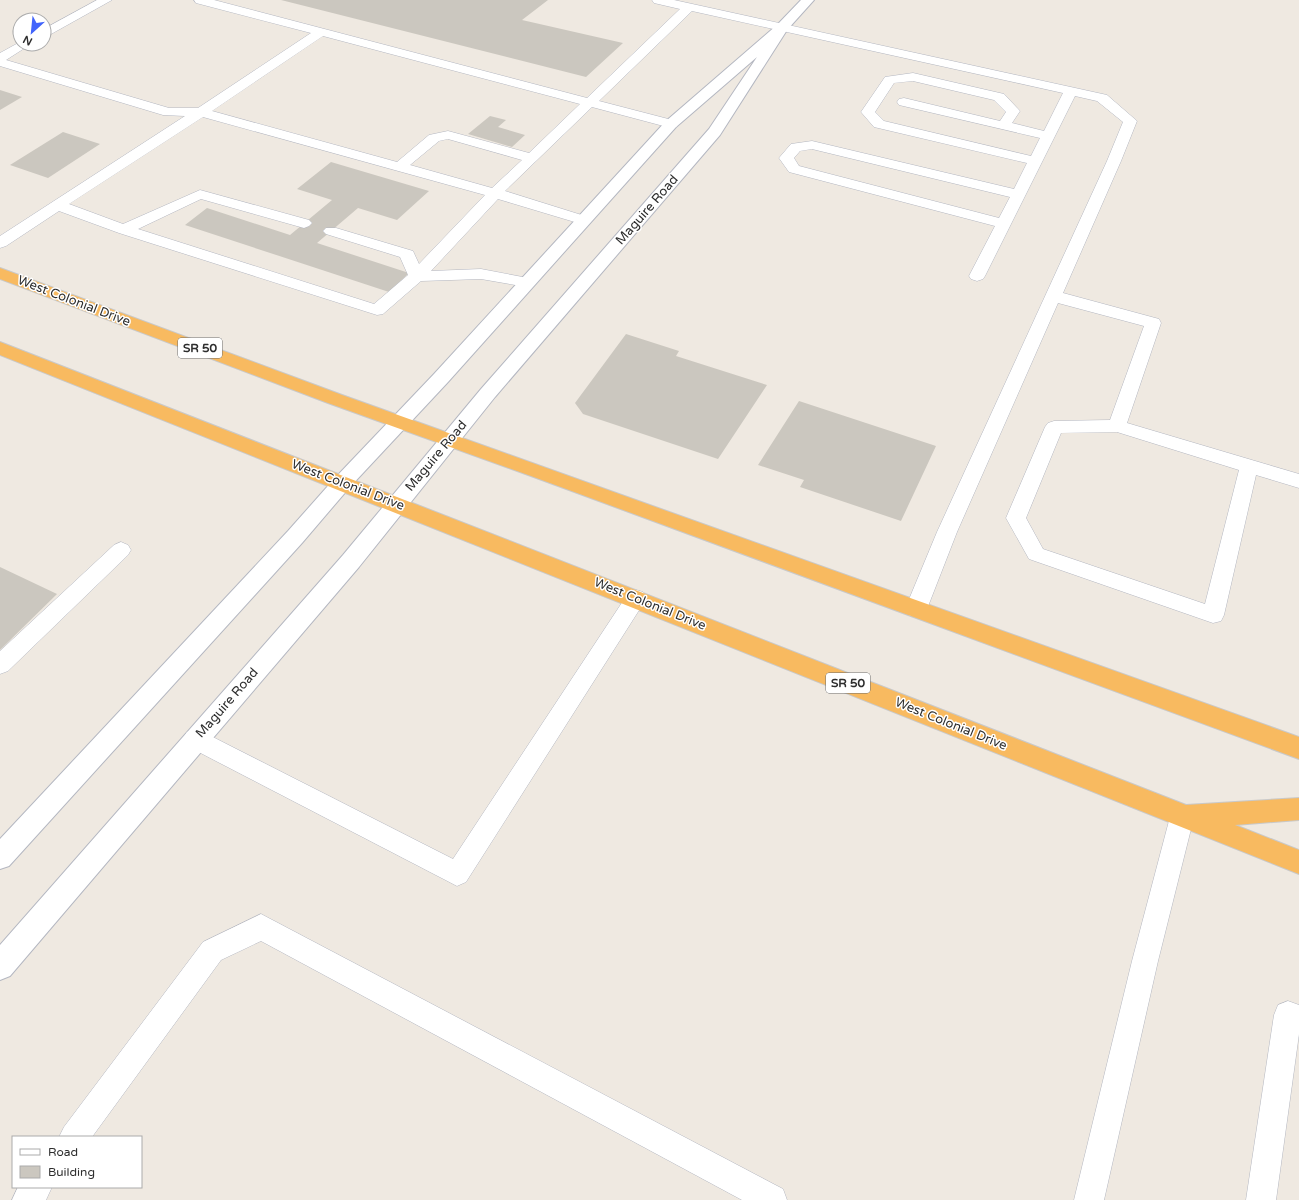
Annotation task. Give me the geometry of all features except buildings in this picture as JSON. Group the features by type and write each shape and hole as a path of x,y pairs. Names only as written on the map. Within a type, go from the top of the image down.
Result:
{"highway":[{"name":"West Colonial Drive","path":"0,273 400,422 451,439 1299,748"},
{"name":"West Colonial Drive","path":"0,348 636,598 1182,817 1299,862"},
{"path":"1182,817 1299,809"}],"main road":[{"name":"Maguire Road","path":"0,856 290,543 342,483 528,282 670,124 782,28 808,0"},
{"name":"Maguire Road","path":"0,966 195,739 351,561 396,504 451,439 715,132 782,28"}],"lane":[{"path":"52,30 106,0"},
{"path":"200,0 323,31 670,124"},
{"path":"658,0 1102,98 1130,121 1114,160 947,532 916,609"},
{"path":"57,206 124,230 378,310 417,276 495,193 689,7"},
{"path":"0,242 323,31"},
{"path":"0,58 12,51"},
{"path":"0,62 168,112 201,112 495,193 583,220"},
{"path":"1004,125 1012,111 999,97 913,77 890,80 868,112 879,124 1035,161"},
{"path":"977,276 1071,91"},
{"path":"904,102 1048,136"},
{"path":"399,166 434,138 448,135 532,158"},
{"path":"1004,224 794,169 786,158 796,147 812,145 1018,194"},
{"path":"124,230 200,194 304,223"},
{"path":"331,231 407,254 417,276"},
{"path":"417,276 481,274 528,282"},
{"path":"1053,296 1153,324 1117,426"},
{"path":"1249,466 1213,615 1036,554 1016,518 1054,427 1117,426 1299,481"},
{"path":"0,665 121,550"},
{"path":"195,739 457,874 636,598"},
{"path":"1089,1200 1143,968 1182,817"},
{"path":"75,1136 212,951 261,927 772,1200"},
{"path":"1261,1200 1288,1015 1299,1019"},
{"path":"27,1200 36,1188"}]}
